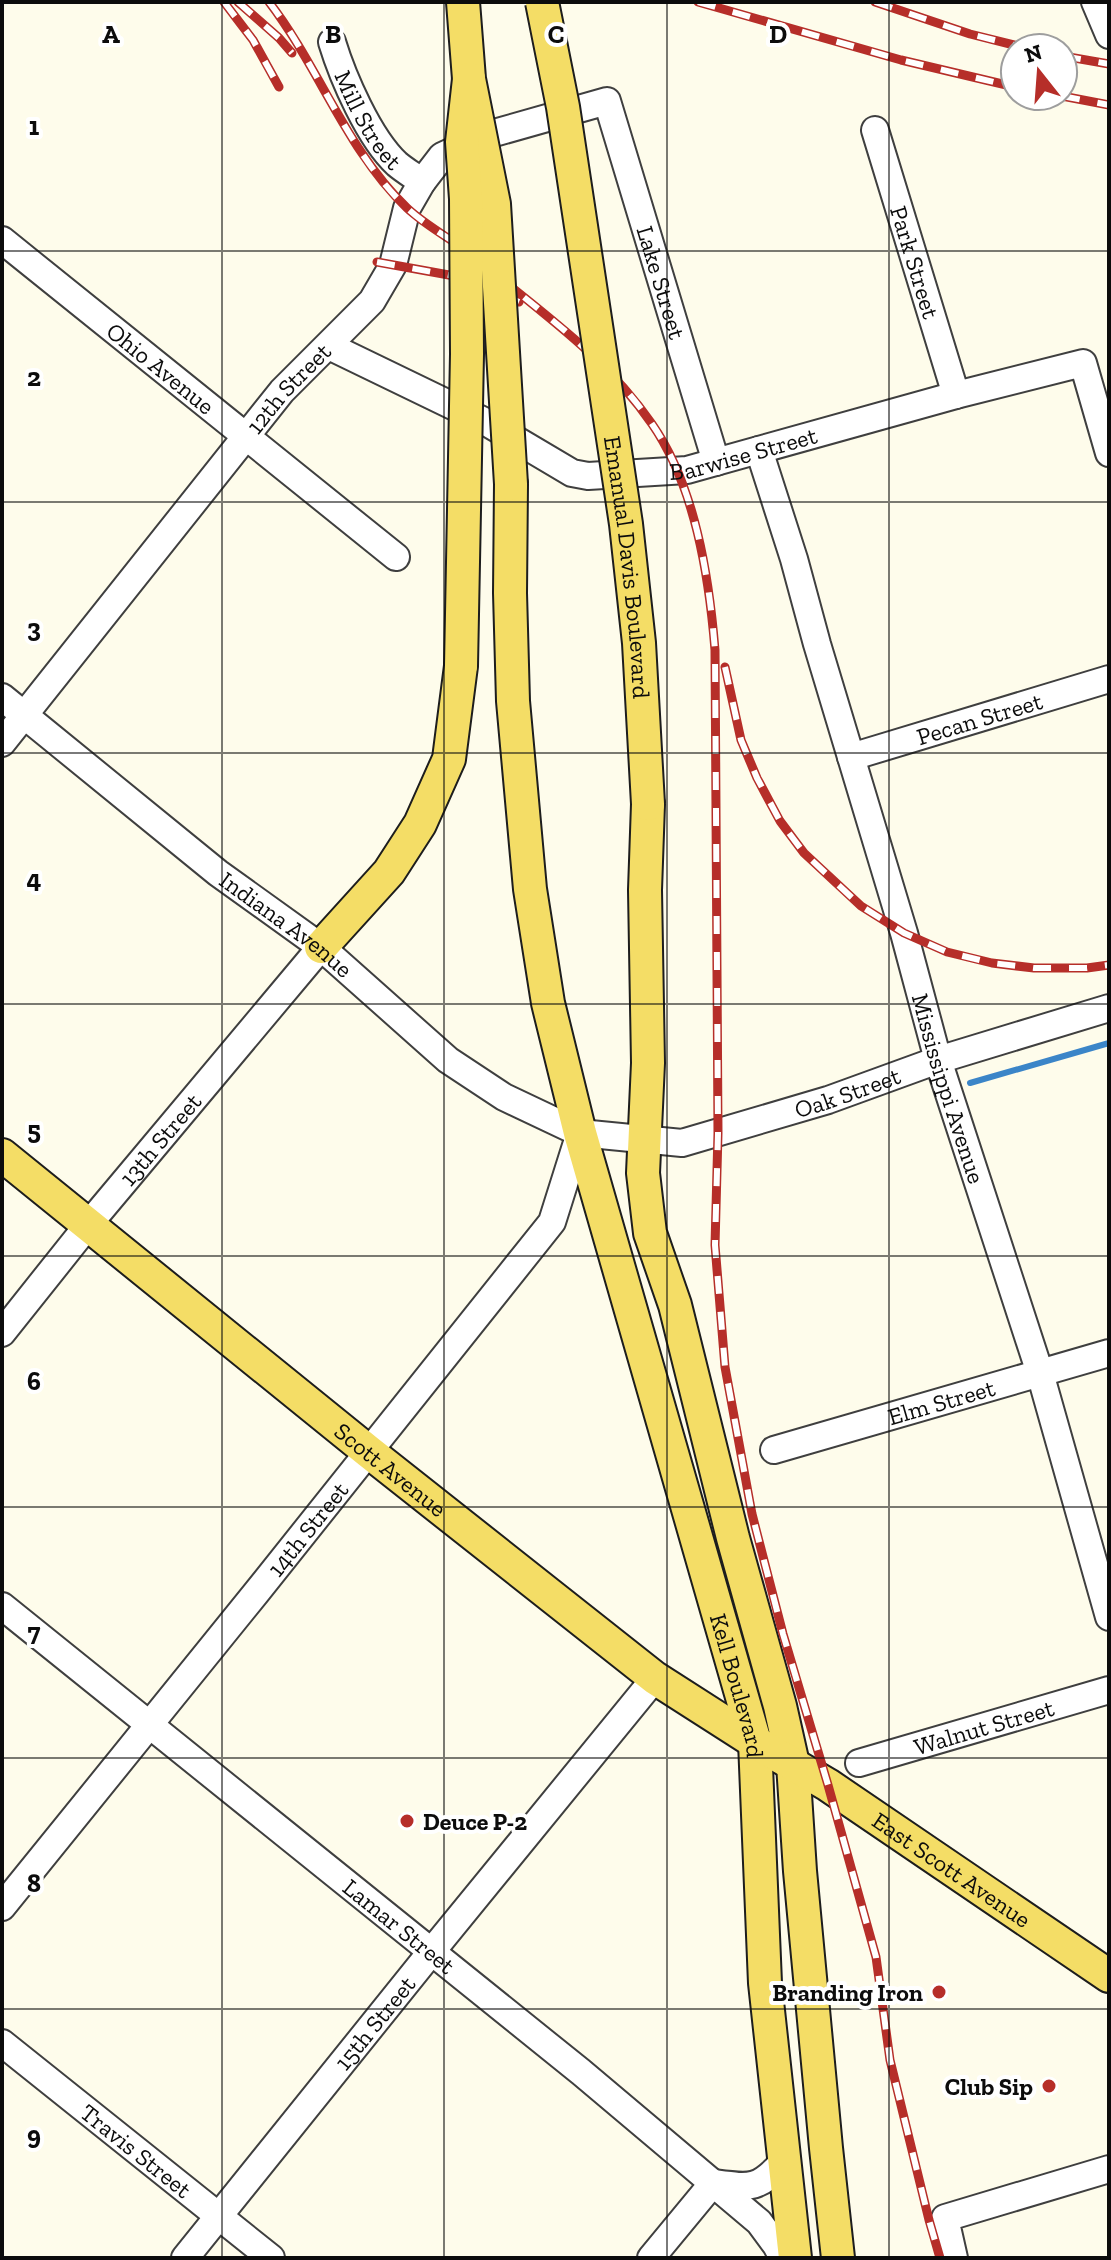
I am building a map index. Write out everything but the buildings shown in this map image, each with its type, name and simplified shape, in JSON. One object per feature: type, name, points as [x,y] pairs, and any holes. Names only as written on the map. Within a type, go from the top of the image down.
[{"type":"main road","points":[[463,2],[469,79],[494,204],[511,484],[513,701],[530,889],[548,1003],[580,1133]]},
{"type":"main road","name":"Emanual Davis Boulevard","points":[[542,2],[563,107],[626,524],[639,643],[648,804],[645,1139]]},
{"type":"main road","points":[[321,947],[389,872],[420,824],[449,759],[461,666],[467,354],[466,199],[462,142],[469,79]]},
{"type":"main road","name":"Kell Boulevard","points":[[580,1133],[755,1742],[765,1983],[795,2258]]},
{"type":"main road","name":"Kell Boulevard","points":[[645,1139],[643,1173],[650,1233],[675,1305],[793,1764],[818,2070],[838,2258]]},
{"type":"main road","name":"Scott Avenue","points":[[2,1155],[655,1678],[793,1764]]},
{"type":"main road","name":"East Scott Avenue","points":[[793,1764],[1109,1976]]},
{"type":"street","points":[[1095,2],[1109,34]]},
{"type":"street","name":"Mill Street","points":[[332,42],[342,75],[378,140],[395,162],[422,182]]},
{"type":"street","name":"12th Street","points":[[2,743],[282,391],[372,301],[393,265],[407,208],[442,156],[487,135],[607,101]]},
{"type":"street","name":"Lake Street","points":[[607,101],[716,462]]},
{"type":"street","name":"Park Street","points":[[875,130],[956,395]]},
{"type":"street","name":"Ohio Avenue","points":[[2,240],[396,557]]},
{"type":"street","name":"Barwise Street","points":[[329,346],[486,422],[572,473],[588,476],[687,470],[1083,363],[1109,453]]},
{"type":"street","name":"Mississippi Avenue","points":[[759,450],[904,933],[938,1060],[1040,1373],[1109,1617]]},
{"type":"street","name":"Pecan Street","points":[[851,757],[1109,679]]},
{"type":"street","name":"Indiana Avenue","points":[[2,697],[218,873],[321,947],[448,1060],[504,1097],[580,1133]]},
{"type":"street","name":"13th Street","points":[[2,1333],[88,1225],[321,947]]},
{"type":"street","name":"Oak Street","points":[[580,1133],[682,1143],[828,1100],[938,1060],[1109,1008]]},
{"type":"street","name":"14th Street","points":[[2,1907],[552,1222],[580,1133]]},
{"type":"street","name":"Elm Street","points":[[774,1450],[1109,1353]]},
{"type":"street","name":"Lamar Street","points":[[2,1606],[581,2072],[759,2222],[783,2258]]},
{"type":"street","name":"15th Street","points":[[185,2258],[655,1678]]},
{"type":"street","name":"Walnut Street","points":[[859,1763],[1109,1690]]},
{"type":"street","name":"Travis Street","points":[[2,2043],[271,2258]]},
{"type":"street","points":[[651,2258],[713,2183],[754,2185],[767,2179],[784,2161]]},
{"type":"street","points":[[954,2258],[945,2218],[1109,2169]]},
{"type":"waterway","points":[[970,1083],[1109,1043]]},
{"type":"railway","points":[[224,2],[253,40],[279,87]]},
{"type":"railway","points":[[238,2],[292,53]]},
{"type":"railway","points":[[269,2],[350,135],[386,185],[413,213],[465,250],[555,323],[617,380],[667,448],[689,503],[704,562],[715,650],[718,1133],[715,1245],[725,1367],[752,1514],[783,1634],[876,1957],[890,2060],[940,2258]]},
{"type":"railway","points":[[698,2],[901,60],[999,83]]},
{"type":"railway","points":[[875,2],[999,41]]},
{"type":"railway","points":[[1079,59],[1109,64]]},
{"type":"railway","points":[[1079,99],[1109,105]]},
{"type":"railway","points":[[377,262],[460,277],[519,302]]},
{"type":"railway","points":[[725,667],[741,740],[780,821],[804,853],[861,906],[904,933],[947,952],[992,963],[1034,968],[1109,965]]},
{"type":"place","name":"Deuce P-2","points":[[407,1821]]},
{"type":"place","name":"Branding Iron","points":[[939,1992]]},
{"type":"place","name":"Club Sip","points":[[1049,2086]]}]
